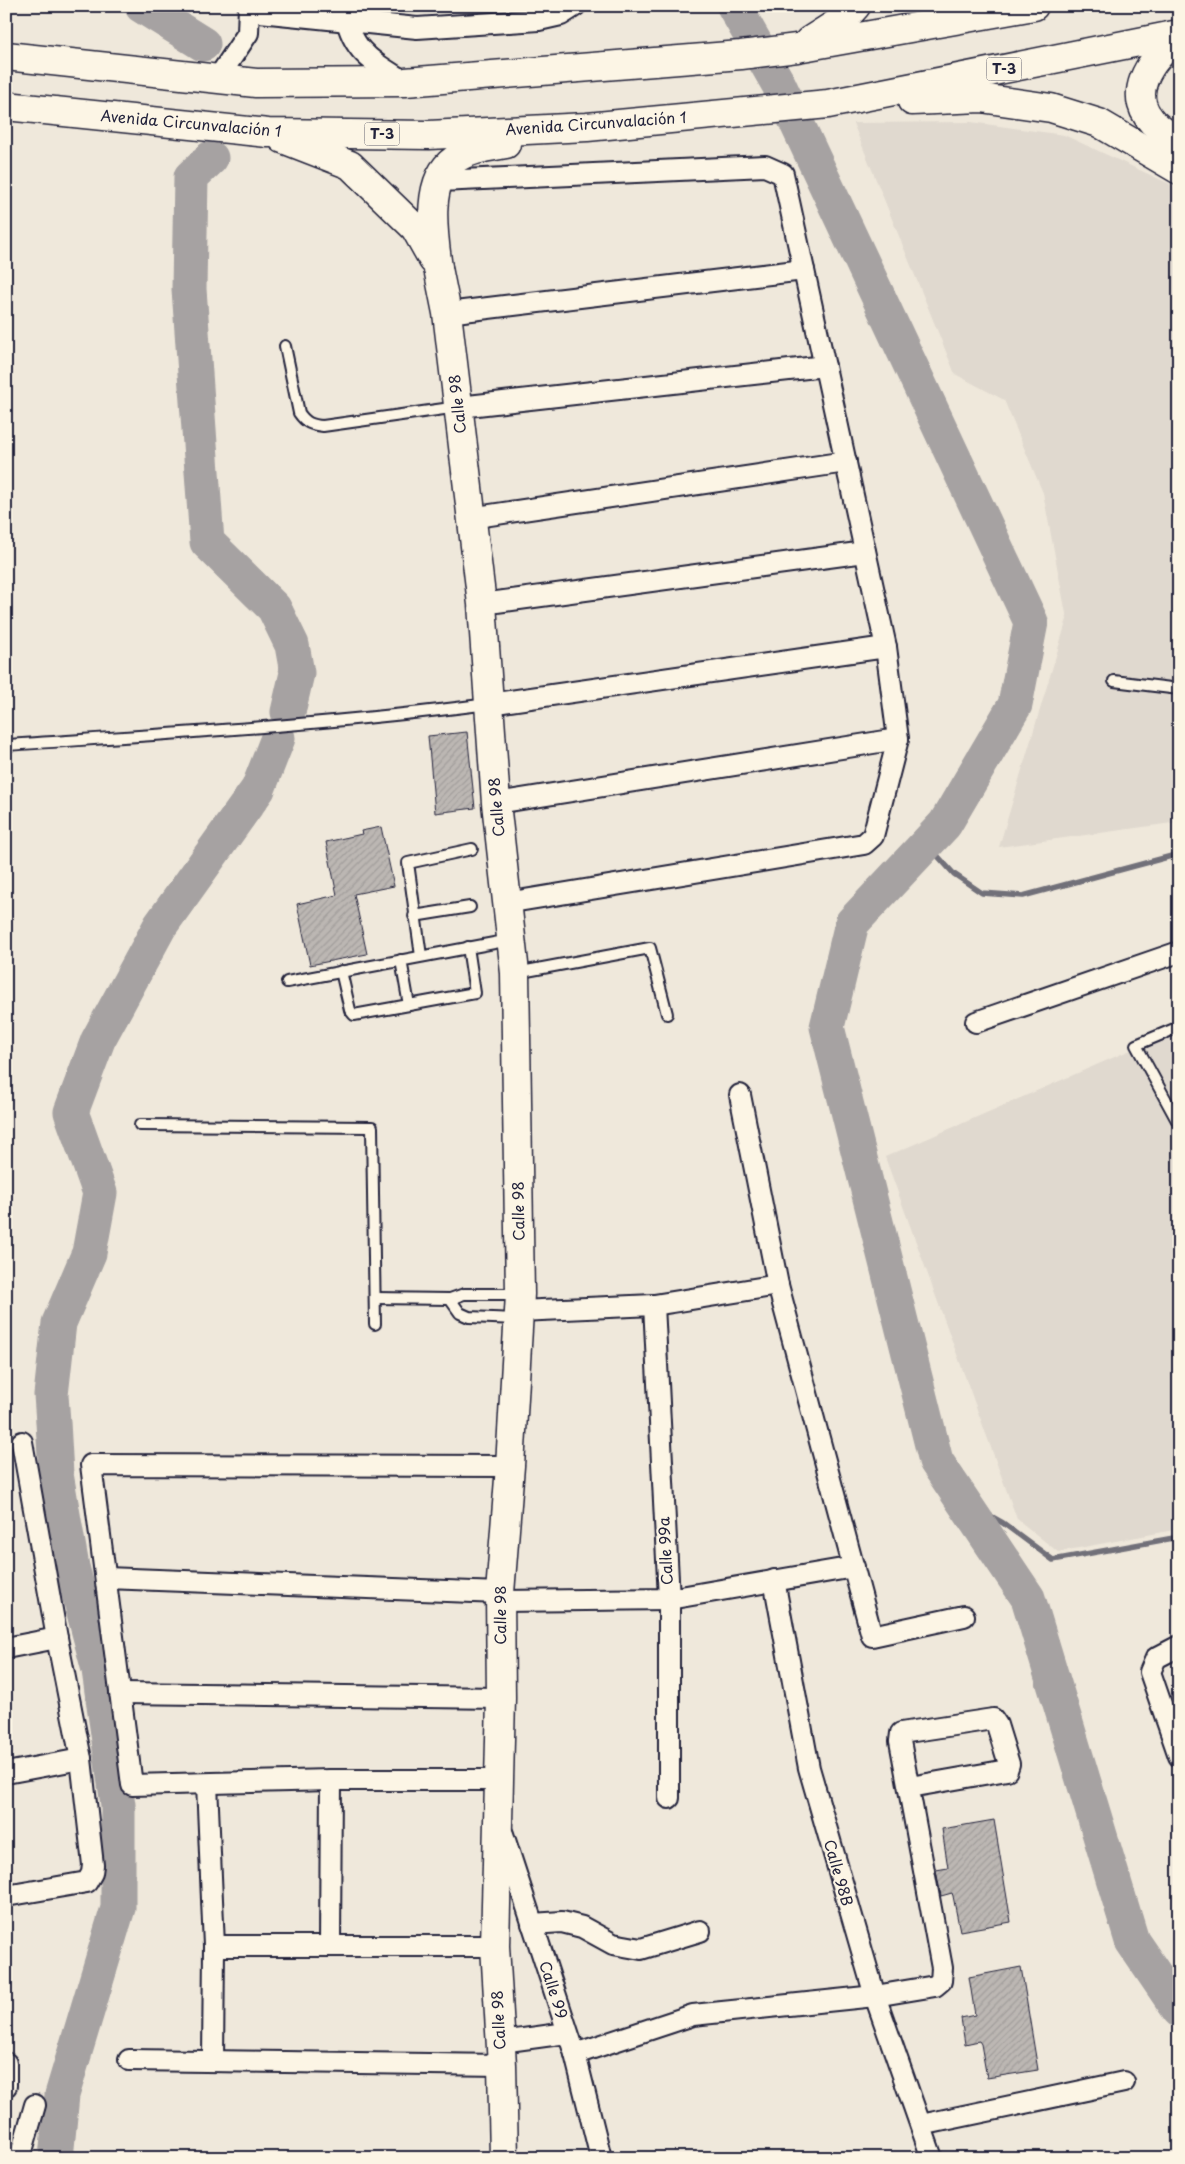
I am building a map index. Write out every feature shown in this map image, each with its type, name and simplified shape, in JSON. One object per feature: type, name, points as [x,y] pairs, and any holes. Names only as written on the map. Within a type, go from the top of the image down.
[{"type":"main road","points":[[797,48],[845,18],[856,6]]},
{"type":"main road","points":[[6,56],[256,83],[405,82],[741,55],[797,48],[1028,7]]},
{"type":"main road","points":[[1179,36],[1157,57],[1146,72],[1140,89],[1143,109],[1157,128],[1179,141]]},
{"type":"main road","name":"Avenida Circunvalación 1","points":[[6,106],[268,133],[429,135],[587,127],[828,104],[1179,36]]},
{"type":"main road","points":[[828,104],[981,98],[1051,108],[1099,123],[1179,170]]},
{"type":"main road","points":[[438,268],[433,213],[434,197],[440,181],[453,160],[475,150],[587,127]]},
{"type":"main road","points":[[268,133],[350,165],[416,228],[438,268]]},
{"type":"main road","name":"Calle 98","points":[[438,268],[447,313],[470,518],[482,604],[496,803],[514,973],[519,1308],[500,1597],[501,1698],[495,1946],[504,2158]]},
{"type":"street","points":[[218,78],[248,34],[249,9],[345,14],[426,28],[538,20],[561,15],[575,6]]},
{"type":"street","points":[[345,14],[354,40],[368,58],[405,82]]},
{"type":"street","points":[[440,181],[766,166],[784,174],[886,647],[898,739],[873,836],[864,844],[506,904]]},
{"type":"street","points":[[447,313],[804,270]]},
{"type":"street","points":[[459,407],[825,366]]},
{"type":"street","points":[[470,518],[846,462]]},
{"type":"street","points":[[482,604],[865,552]]},
{"type":"street","points":[[488,704],[886,647]]},
{"type":"street","points":[[496,803],[898,739]]},
{"type":"street","points":[[976,1022],[1179,952]]},
{"type":"street","points":[[740,1095],[778,1285],[872,1636],[964,1616]]},
{"type":"street","points":[[519,1308],[654,1305],[778,1285]]},
{"type":"street","name":"Calle 99a","points":[[654,1305],[669,1599],[669,1798]]},
{"type":"street","points":[[6,1896],[87,1882],[90,1880],[93,1865],[81,1759],[22,1442]]},
{"type":"street","points":[[499,1780],[331,1780],[132,1785],[92,1465],[510,1466]]},
{"type":"street","points":[[106,1578],[500,1597],[669,1599],[854,1567]]},
{"type":"street","name":"Calle 98B","points":[[774,1580],[809,1768],[875,1996],[932,2158]]},
{"type":"street","points":[[6,1648],[57,1638]]},
{"type":"street","points":[[1179,1646],[1156,1658],[1150,1672],[1179,1756]]},
{"type":"street","points":[[120,1693],[501,1698]]},
{"type":"street","points":[[575,2054],[693,2015],[875,1996],[935,1986],[941,1981],[942,1968],[900,1741],[901,1733],[993,1719],[997,1725],[1009,1764],[1007,1770],[910,1787]]},
{"type":"street","points":[[6,1773],[81,1759]]},
{"type":"street","points":[[330,1946],[331,1780]]},
{"type":"street","points":[[207,1784],[214,1946],[213,2061]]},
{"type":"street","name":"Calle 99","points":[[499,1823],[575,2054],[601,2158]]},
{"type":"street","points":[[532,1924],[562,1922],[582,1927],[613,1944],[641,1949],[700,1931]]},
{"type":"street","points":[[214,1946],[495,1946]]},
{"type":"street","points":[[129,2060],[213,2061],[501,2054],[567,2033]]},
{"type":"street","points":[[6,2063],[6,2086]]},
{"type":"street","points":[[921,2125],[1124,2082]]},
{"type":"street","points":[[20,2158],[35,2105]]},
{"type":"lane","points":[[286,346],[299,413],[312,426],[459,407]]},
{"type":"lane","points":[[1114,681],[1179,689]]},
{"type":"lane","points":[[6,745],[246,729],[400,716],[488,704]]},
{"type":"lane","points":[[421,956],[408,863],[472,849]]},
{"type":"lane","points":[[414,916],[470,907]]},
{"type":"lane","points":[[287,982],[510,940]]},
{"type":"lane","points":[[342,972],[352,1015],[475,993],[468,947]]},
{"type":"lane","points":[[514,973],[650,948],[667,1014]]},
{"type":"lane","points":[[401,960],[409,1005]]},
{"type":"lane","points":[[1179,1027],[1136,1045],[1179,1124]]},
{"type":"lane","points":[[140,1125],[372,1127],[375,1324]]},
{"type":"lane","points":[[375,1298],[450,1299],[464,1294],[519,1308]]},
{"type":"lane","points":[[450,1299],[460,1313],[470,1317],[519,1308]]},
{"type":"shaded area","points":[[971,122],[1064,135],[1179,190],[1179,822],[999,847],[1067,619],[1043,493],[1004,400],[955,374],[853,123]]},
{"type":"shaded area","points":[[1179,1029],[1179,1529],[1058,1552],[1017,1519],[885,1157]]},
{"type":"building","points":[[467,732],[475,808],[435,813],[428,736]]},
{"type":"building","points":[[381,827],[394,886],[354,894],[367,954],[310,965],[297,904],[337,895],[326,842],[362,834],[361,831]]},
{"type":"building","points":[[994,1820],[1011,1922],[960,1931],[952,1893],[941,1896],[936,1870],[948,1868],[942,1829]]},
{"type":"building","points":[[1021,1967],[1038,2070],[987,2078],[981,2044],[979,2041],[965,2044],[961,2018],[975,2015],[969,1977]]},
{"type":"waterway","points":[[142,6],[203,44]]},
{"type":"waterway","points":[[734,6],[779,85],[1031,622],[1015,705],[945,824],[852,923],[827,1027],[936,1461],[1028,1598],[1132,1941],[1179,2010]]},
{"type":"waterway","points":[[211,158],[191,177],[189,289],[207,542],[274,608],[292,645],[297,673],[288,712]]},
{"type":"waterway","points":[[56,2158],[62,2095],[118,1908],[118,1805],[99,1670],[72,1567],[56,1474],[51,1395],[59,1323],[89,1253],[100,1193],[71,1112],[98,1040],[160,926],[258,789],[278,738]]},
{"type":"waterway","points":[[926,843],[954,874],[982,893],[1023,896],[1179,854]]},
{"type":"waterway","points":[[962,1500],[1003,1523],[1053,1560],[1179,1537]]}]
